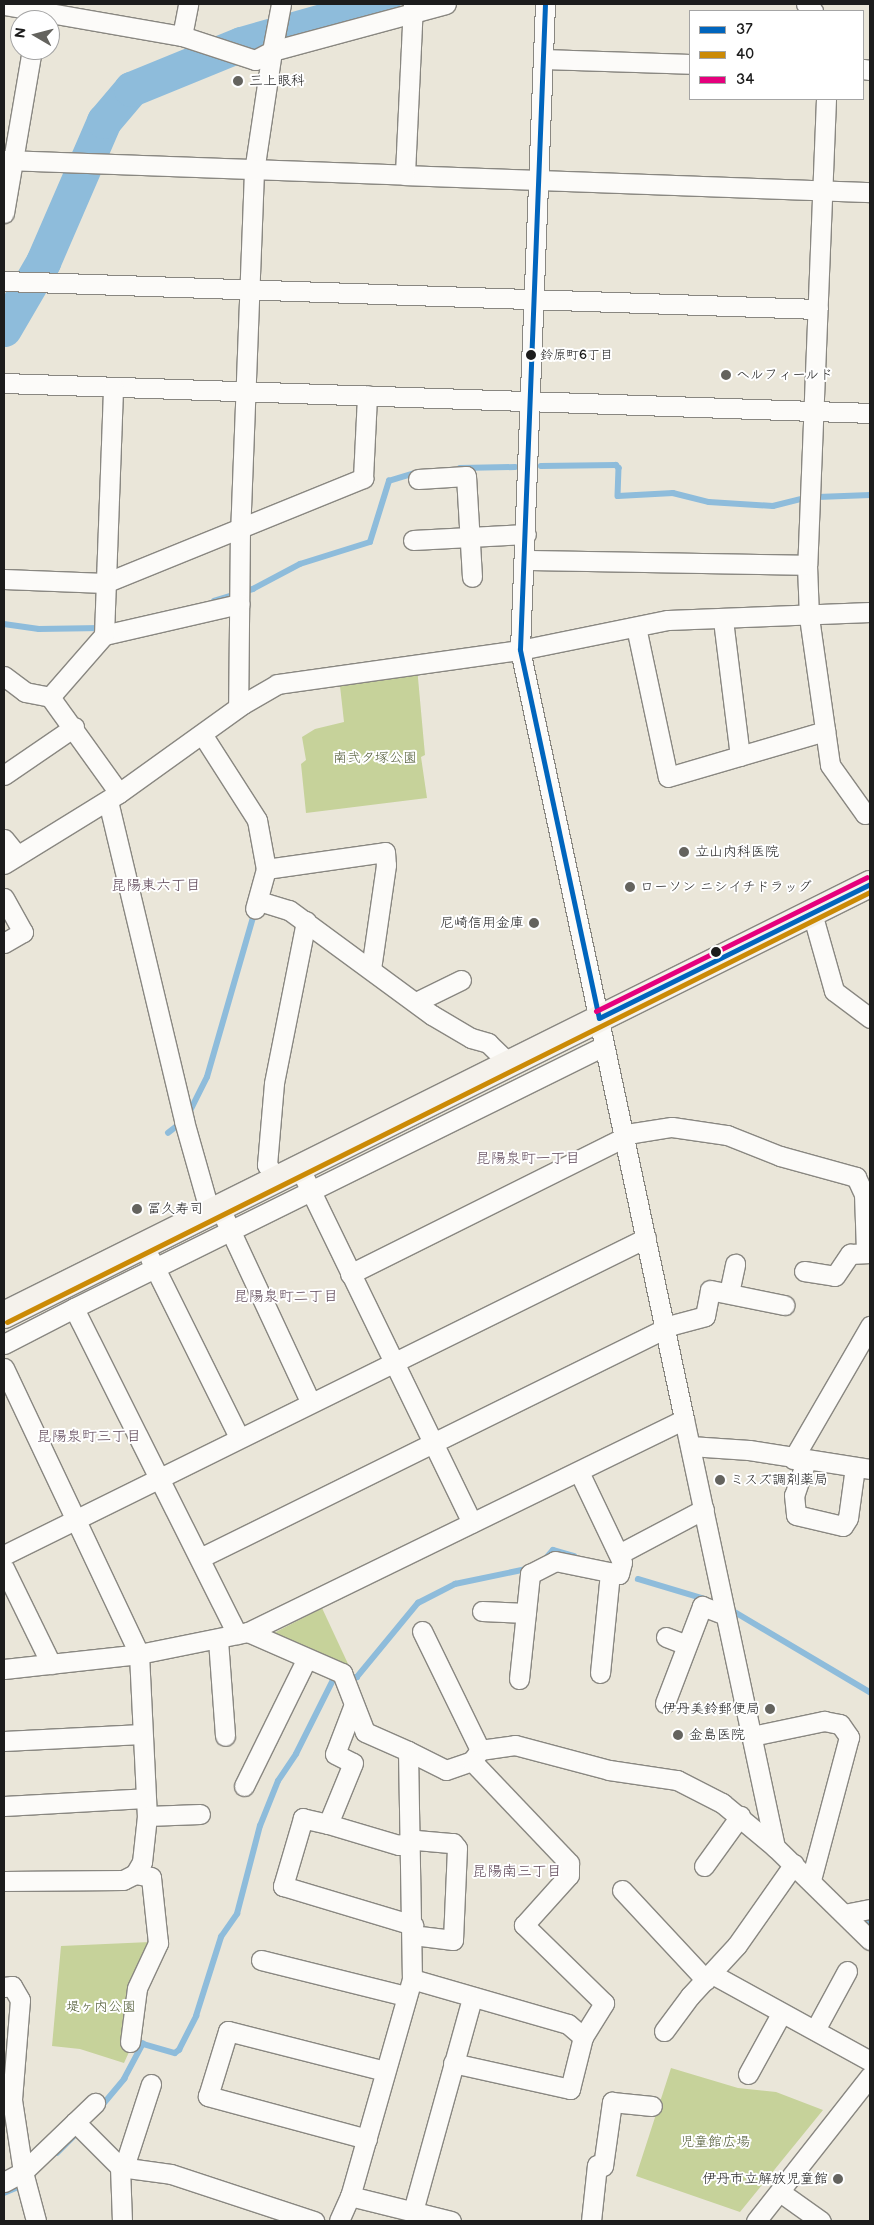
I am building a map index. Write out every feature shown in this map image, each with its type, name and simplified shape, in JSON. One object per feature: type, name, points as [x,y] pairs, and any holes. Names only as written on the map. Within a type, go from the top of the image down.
[{"type":"main road","points":[[4,1314],[150,1256],[220,1217],[278,1180],[305,1180],[510,1064],[870,884]]},
{"type":"street","points":[[182,36],[188,4]]},
{"type":"street","points":[[238,707],[240,529],[254,171],[281,4]]},
{"type":"street","points":[[60,14],[182,36],[255,60],[274,43],[413,6],[446,4]]},
{"type":"street","points":[[545,4],[525,560],[520,650],[775,1847]]},
{"type":"street","points":[[4,6],[32,10]]},
{"type":"street","points":[[405,175],[413,6]]},
{"type":"street","points":[[543,59],[689,64]]},
{"type":"street","points":[[4,213],[8,161],[30,60]]},
{"type":"street","points":[[826,100],[815,412],[807,565],[809,617],[830,765],[865,814],[870,812]]},
{"type":"street","points":[[8,161],[254,171],[539,178],[870,192]]},
{"type":"street","points":[[4,281],[534,301],[818,309]]},
{"type":"street","points":[[4,383],[870,413]]},
{"type":"street","points":[[104,635],[114,386]]},
{"type":"street","points":[[4,579],[106,583],[363,478],[367,395]]},
{"type":"street","points":[[418,479],[466,476],[472,577]]},
{"type":"street","points":[[413,540],[526,534]]},
{"type":"street","points":[[525,560],[807,565]]},
{"type":"street","points":[[50,697],[104,635],[240,604]]},
{"type":"street","points":[[4,839],[10,859],[114,797],[238,707],[267,689],[291,681],[520,650],[668,620],[809,617],[870,612]]},
{"type":"street","points":[[723,620],[740,756]]},
{"type":"street","points":[[636,627],[668,777],[825,731]]},
{"type":"street","points":[[4,676],[25,692],[50,697],[74,727],[114,797],[184,1120],[220,1217],[310,1401]]},
{"type":"street","points":[[4,775],[74,727]]},
{"type":"street","points":[[202,734],[257,820],[266,868],[257,905],[289,910],[432,1015],[470,1038],[488,1043],[510,1064]]},
{"type":"street","points":[[266,868],[385,852],[386,865],[371,969]]},
{"type":"street","points":[[4,898],[23,932],[4,943]]},
{"type":"street","points":[[812,913],[834,991],[870,1018]]},
{"type":"street","points":[[278,1180],[267,1165],[274,1083],[306,921]]},
{"type":"street","points":[[416,1002],[461,980]]},
{"type":"street","points":[[220,1217],[604,1046]]},
{"type":"street","points":[[350,1274],[633,1133],[672,1127],[700,1130],[727,1136],[780,1156],[847,1172],[856,1177],[864,1194],[869,1251],[850,1254],[835,1276],[804,1271]]},
{"type":"street","points":[[305,1180],[472,1523]]},
{"type":"street","points":[[4,1555],[159,1479],[310,1401],[646,1238]]},
{"type":"street","points":[[4,1344],[74,1308],[150,1256],[240,1437]]},
{"type":"street","points":[[728,1294],[735,1264]]},
{"type":"street","points":[[200,1558],[432,1442],[664,1331],[672,1325],[705,1316],[710,1290],[784,1305]]},
{"type":"street","points":[[74,1308],[200,1558],[243,1633],[342,1673],[353,1707],[365,1732],[446,1770],[476,1755],[515,1745],[609,1770],[677,1780],[695,1786],[740,1816],[811,1880],[870,1940]]},
{"type":"street","points":[[690,1446],[749,1450],[800,1460],[863,1468],[848,1518],[843,1526],[796,1515],[794,1495],[800,1460],[870,1326]]},
{"type":"street","points":[[4,1368],[139,1654],[146,1807],[142,1862],[135,1874],[123,1880],[4,1881]]},
{"type":"street","points":[[4,1670],[139,1654],[218,1640],[243,1633],[684,1420]]},
{"type":"street","points":[[519,1679],[530,1574],[555,1561],[619,1574],[622,1562],[619,1554],[579,1472]]},
{"type":"street","points":[[619,1554],[704,1509]]},
{"type":"street","points":[[4,1568],[51,1664]]},
{"type":"street","points":[[600,1673],[610,1572]]},
{"type":"street","points":[[665,1704],[702,1606],[725,1615]]},
{"type":"street","points":[[482,1611],[526,1613]]},
{"type":"street","points":[[422,1631],[476,1755],[570,1863],[568,1875],[524,1924],[604,2003],[583,2036],[570,2089],[453,2064]]},
{"type":"street","points":[[666,1636],[687,1645]]},
{"type":"street","points":[[218,1640],[225,1736]]},
{"type":"street","points":[[244,1786],[306,1660]]},
{"type":"street","points":[[328,1824],[353,1763],[335,1754],[353,1707]]},
{"type":"street","points":[[752,1736],[824,1721],[840,1724],[849,1737],[811,1880]]},
{"type":"street","points":[[4,1741],[142,1734]]},
{"type":"street","points":[[339,2221],[350,2196],[367,2139],[408,1987],[413,1930],[408,1842],[408,1751]]},
{"type":"street","points":[[4,1806],[146,1807],[200,1814]]},
{"type":"street","points":[[704,1866],[740,1816]]},
{"type":"street","points":[[303,1818],[328,1824],[399,1845],[408,1842],[453,1843],[458,1848],[453,1940],[413,1930],[284,1886],[303,1818]]},
{"type":"street","points":[[664,2031],[737,1945],[794,1864]]},
{"type":"street","points":[[130,2042],[137,1988],[158,1943],[151,1877],[135,1874]]},
{"type":"street","points":[[622,1890],[709,1977],[815,2030],[870,2061]]},
{"type":"street","points":[[844,1914],[870,1909]]},
{"type":"street","points":[[261,1960],[472,1998],[568,2024],[583,2036]]},
{"type":"street","points":[[815,2030],[847,1970]]},
{"type":"street","points":[[4,1987],[12,1986],[20,2000],[12,2100],[23,2172],[36,2221]]},
{"type":"street","points":[[413,2211],[472,1998]]},
{"type":"street","points":[[748,2074],[781,2014]]},
{"type":"street","points":[[367,2139],[208,2096],[228,2031],[385,2071]]},
{"type":"street","points":[[756,2221],[870,2076]]},
{"type":"street","points":[[122,2221],[120,2167],[127,2158],[151,2084]]},
{"type":"street","points":[[591,2221],[604,2180],[597,2165],[603,2166],[612,2102],[652,2106]]},
{"type":"street","points":[[4,2182],[23,2172],[95,2103]]},
{"type":"street","points":[[75,2122],[120,2167],[171,2174],[314,2221]]},
{"type":"street","points":[[780,2192],[821,2221]]},
{"type":"street","points":[[350,2196],[451,2221]]},
{"type":"green space","name":"南弐タ塚公園","points":[[417,667],[425,755],[421,757],[427,798],[306,813],[301,764],[306,760],[302,737],[315,729],[344,722],[339,677]]},
{"type":"green space","points":[[322,1608],[349,1666],[272,1634]]},
{"type":"green space","name":"堤ヶ内公園","points":[[150,1942],[144,2019],[124,2063],[80,2049],[52,2046],[61,1946]]},
{"type":"green space","name":"児童館広場","points":[[671,2068],[738,2088],[776,2092],[823,2110],[740,2212],[636,2176]]},
{"type":"waterway","points":[[4,329],[43,262],[104,121],[131,89],[241,44],[382,4]]},
{"type":"waterway","points":[[541,466],[616,465],[619,468],[618,496],[673,493],[709,502],[773,506],[805,498]]},
{"type":"waterway","points":[[460,468],[515,467]]},
{"type":"waterway","points":[[214,601],[253,589],[300,564],[370,542],[389,481],[416,473]]},
{"type":"waterway","points":[[818,497],[870,495]]},
{"type":"waterway","points":[[4,624],[39,629],[101,628]]},
{"type":"waterway","points":[[188,1115],[207,1077],[255,911]]},
{"type":"waterway","points":[[168,1133],[182,1122]]},
{"type":"waterway","points":[[547,1557],[553,1550],[574,1556]]},
{"type":"waterway","points":[[100,2108],[124,2079],[143,2044],[175,2053],[179,2050],[196,2016],[221,1937],[237,1914],[260,1826],[278,1781],[296,1754],[334,1678],[357,1677],[418,1603],[455,1584],[527,1569]]},
{"type":"waterway","points":[[638,1579],[705,1599]]},
{"type":"waterway","points":[[735,1612],[870,1692]]},
{"type":"waterway","points":[[57,2153],[79,2131]]},
{"type":"waterway","points":[[4,2193],[18,2187]]},
{"type":"transit line","name":"37","points":[[545,4],[520,650],[599,1018],[870,884]]},
{"type":"transit line","name":"34","points":[[596,1011],[867,877]]},
{"type":"transit line","name":"40","points":[[7,1322],[870,892]]},
{"type":"place","name":"三上眼科","points":[[238,81]]},
{"type":"place","name":"鈴原町6丁目","points":[[531,355]]},
{"type":"place","name":"ヘルフィールド","points":[[726,375]]},
{"type":"place","name":"立山内科医院","points":[[684,852]]},
{"type":"place","name":"ローソン ニシイチドラッグ","points":[[630,887]]},
{"type":"place","name":"尼崎信用金庫","points":[[534,923]]},
{"type":"place","name":"冨久寿司","points":[[137,1209]]},
{"type":"place","name":"ミスズ調剤薬局","points":[[720,1480]]},
{"type":"place","name":"伊丹美鈴郵便局","points":[[770,1709]]},
{"type":"place","name":"金島医院","points":[[678,1735]]},
{"type":"place","name":"伊丹市立解放児童館","points":[[838,2179]]},
{"type":"district","name":"昆陽東六丁目","points":[[156,886]]},
{"type":"district","name":"昆陽泉町一丁目","points":[[528,1159]]},
{"type":"district","name":"昆陽泉町二丁目","points":[[286,1297]]},
{"type":"district","name":"昆陽泉町三丁目","points":[[89,1437]]},
{"type":"district","name":"昆陽南三丁目","points":[[517,1872]]}]
